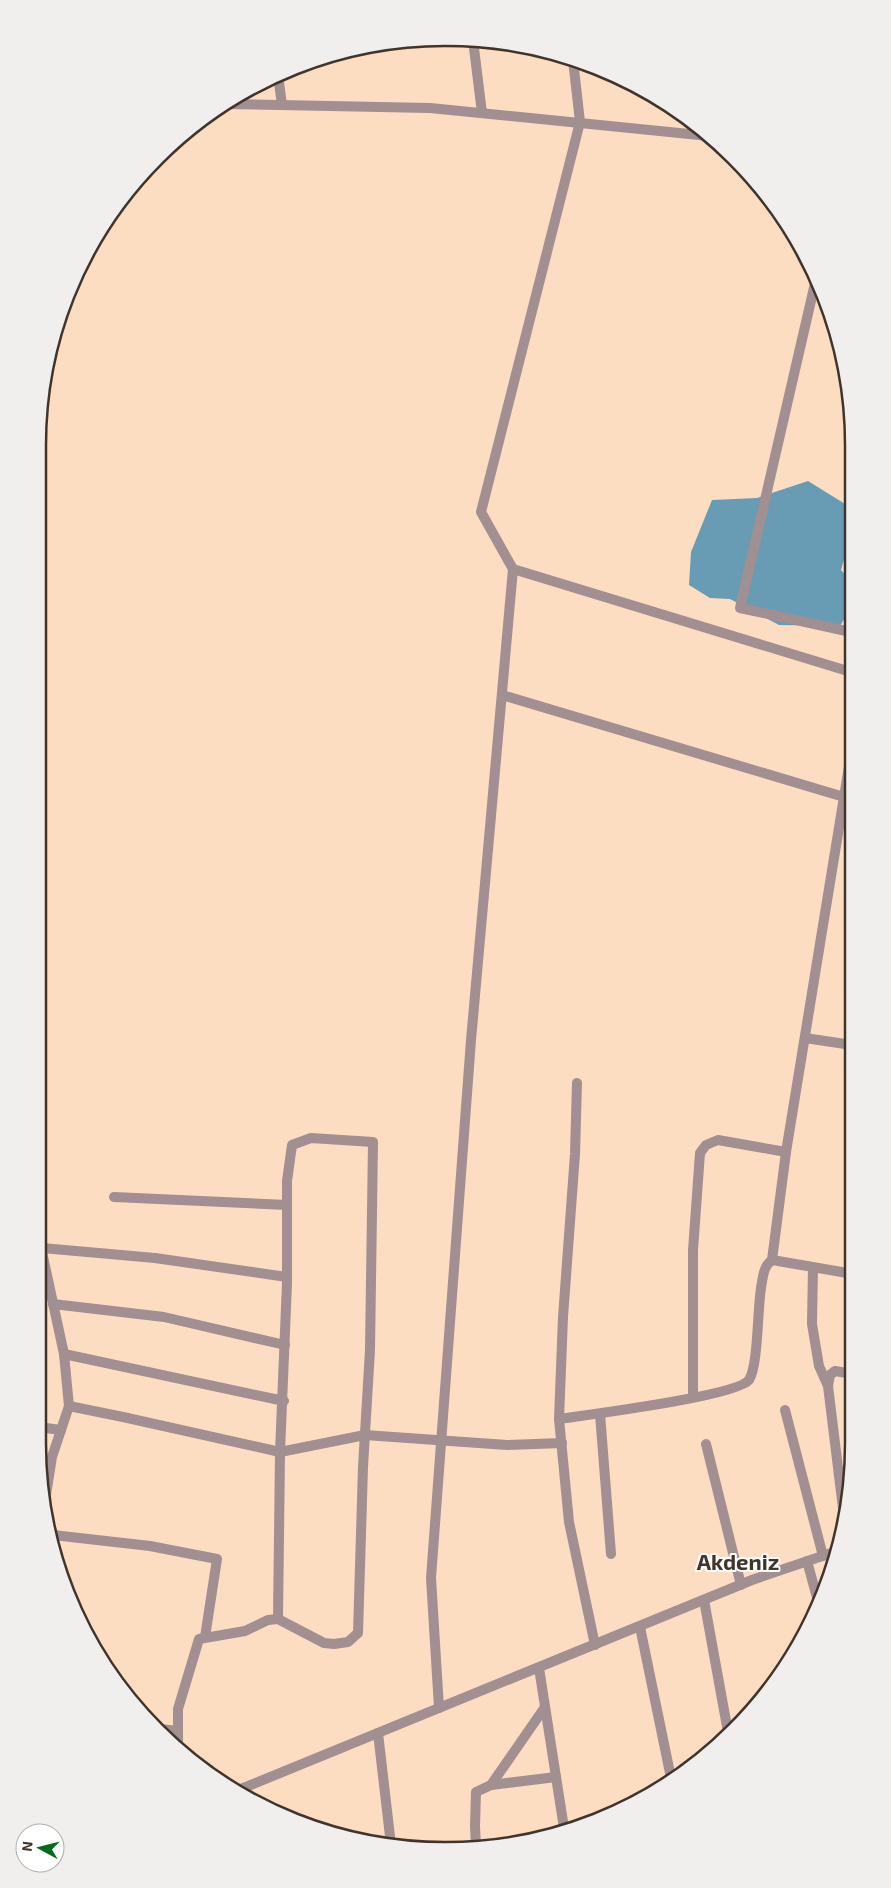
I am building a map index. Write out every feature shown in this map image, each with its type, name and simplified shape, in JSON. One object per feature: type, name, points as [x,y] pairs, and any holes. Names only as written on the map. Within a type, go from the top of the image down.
[{"type":"street","points":[[474,47],[482,113]]},
{"type":"street","points":[[439,1708],[431,1578],[471,1040],[513,569],[480,512],[580,122],[574,67]]},
{"type":"street","points":[[279,83],[282,105]]},
{"type":"street","points":[[239,104],[430,108],[696,135]]},
{"type":"street","points":[[813,291],[740,608],[845,631]]},
{"type":"street","points":[[513,569],[845,670]]},
{"type":"street","points":[[502,695],[844,797]]},
{"type":"street","points":[[559,1419],[646,1407],[693,1398],[742,1385],[749,1380],[754,1368],[760,1288],[765,1268],[772,1260],[786,1152],[845,791]]},
{"type":"street","points":[[806,1038],[845,1044]]},
{"type":"street","points":[[577,1083],[575,1154],[563,1317],[559,1419],[569,1522],[595,1645]]},
{"type":"street","points":[[178,1739],[178,1709],[199,1639],[245,1631],[268,1620],[278,1619],[324,1643],[348,1642],[358,1632],[370,1350],[373,1142],[311,1138],[292,1145],[287,1181],[287,1277],[284,1401],[280,1452],[278,1619]]},
{"type":"street","points":[[693,1398],[693,1250],[700,1153],[706,1144],[718,1140],[786,1152]]},
{"type":"street","points":[[114,1197],[287,1205]]},
{"type":"street","points":[[46,1248],[155,1258],[287,1277]]},
{"type":"street","points":[[772,1260],[845,1273]]},
{"type":"street","points":[[813,1267],[812,1324],[818,1366],[828,1386]]},
{"type":"street","points":[[46,1268],[64,1354],[69,1406],[52,1457],[48,1480]]},
{"type":"street","points":[[53,1304],[164,1317],[285,1345]]},
{"type":"street","points":[[64,1354],[284,1401]]},
{"type":"street","points":[[841,1494],[828,1386],[830,1375],[835,1371],[845,1373]]},
{"type":"street","points":[[69,1406],[123,1416],[280,1452],[365,1435],[507,1446],[562,1443]]},
{"type":"street","points":[[785,1410],[823,1556]]},
{"type":"street","points":[[600,1414],[611,1554]]},
{"type":"street","points":[[46,1428],[61,1430]]},
{"type":"street","points":[[706,1444],[741,1585]]},
{"type":"street","points":[[58,1536],[150,1546],[216,1559],[205,1637]]},
{"type":"street","points":[[245,1787],[741,1585],[829,1554]]},
{"type":"street","points":[[807,1561],[815,1592]]},
{"type":"street","points":[[704,1600],[727,1726]]},
{"type":"street","points":[[640,1627],[670,1772]]},
{"type":"street","points":[[539,1668],[563,1824]]},
{"type":"street","points":[[491,1785],[545,1707]]},
{"type":"street","points":[[168,1730],[178,1731]]},
{"type":"street","points":[[378,1733],[390,1838]]},
{"type":"street","points":[[475,1841],[474,1826],[476,1792],[491,1785],[556,1777]]},
{"type":"water","points":[[808,481],[845,504],[845,556],[841,570],[845,574],[845,618],[840,626],[779,625],[730,599],[710,598],[689,585],[691,552],[712,500],[757,498]]},
{"type":"district","name":"Akdeniz","points":[[738,1562]]}]
